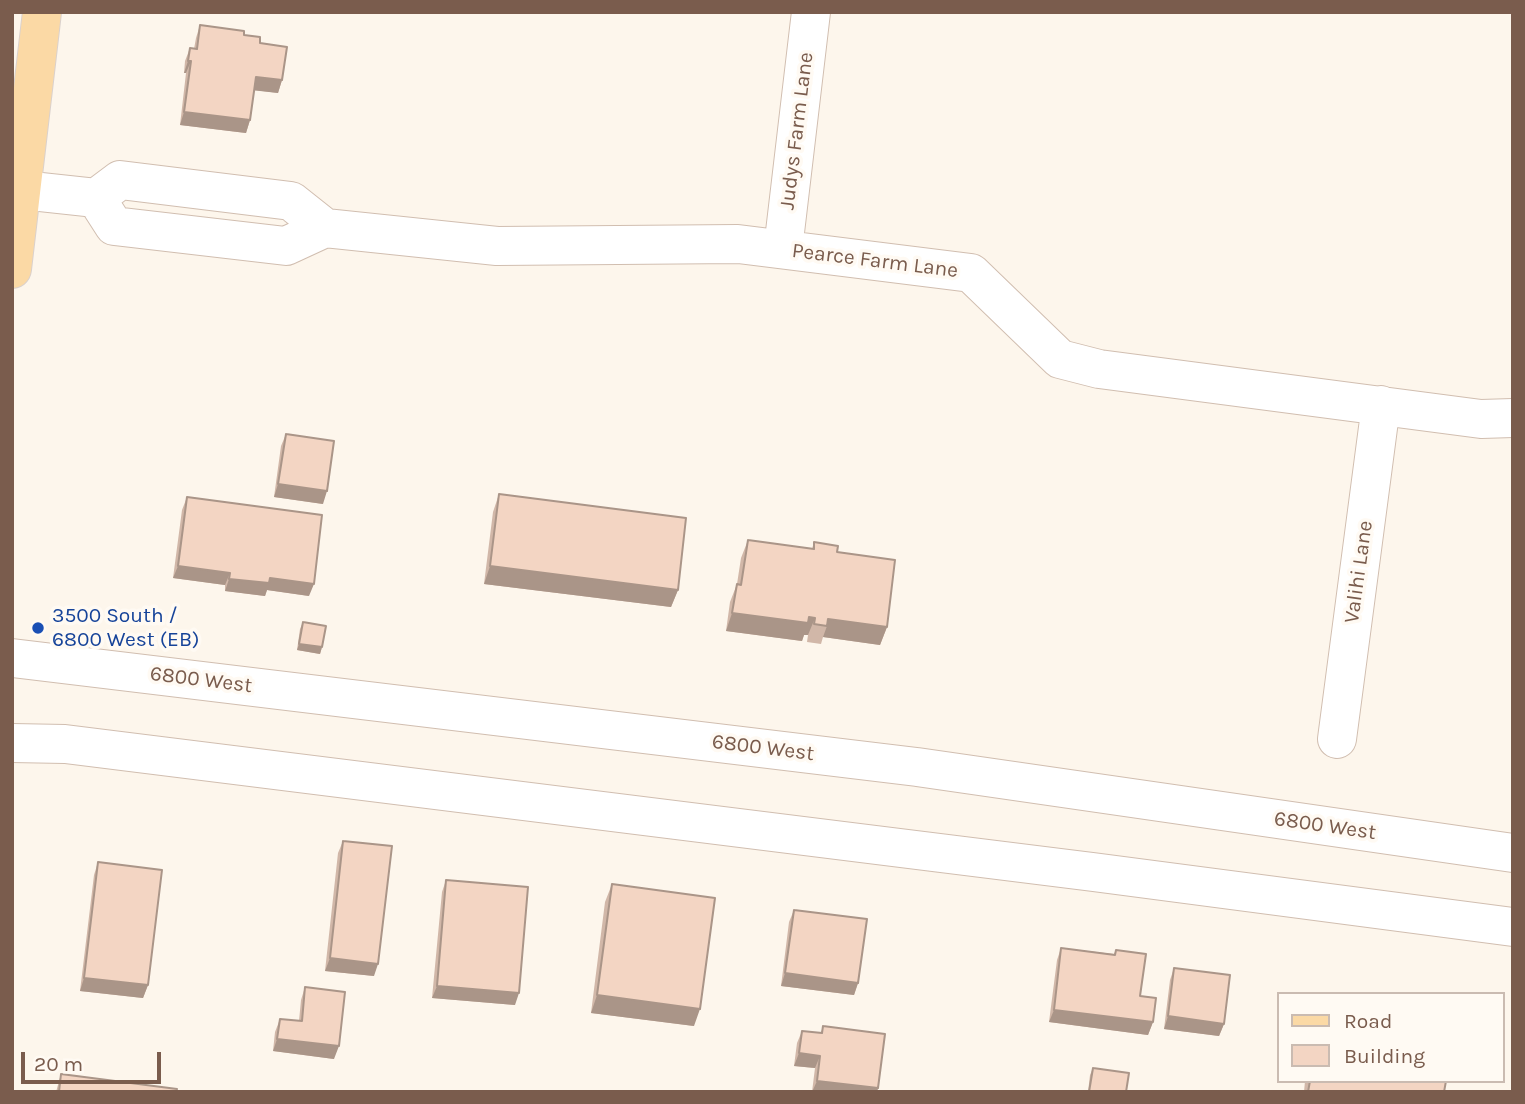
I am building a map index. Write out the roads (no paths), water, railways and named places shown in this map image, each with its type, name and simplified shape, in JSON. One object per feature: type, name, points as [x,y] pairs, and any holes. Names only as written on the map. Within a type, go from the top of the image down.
[{"type":"main road","points":[[12,269],[43,12]]},
{"type":"street","name":"Judys Farm Lane","points":[[783,249],[811,12]]},
{"type":"street","name":"Pearce Farm Lane","points":[[22,190],[96,198],[120,180],[291,201],[325,228],[497,246],[738,244],[971,273],[1060,359],[1099,369],[1480,419],[1513,418]]},
{"type":"street","name":"Valihi Lane","points":[[1337,739],[1381,405]]},
{"type":"street","name":"6800 West","points":[[12,657],[918,767],[1513,853]]},
{"type":"street","points":[[12,743],[78,746],[1513,926]]},
{"type":"place","name":"3500 South / 6800 West (EB)","points":[[38,628]]}]
